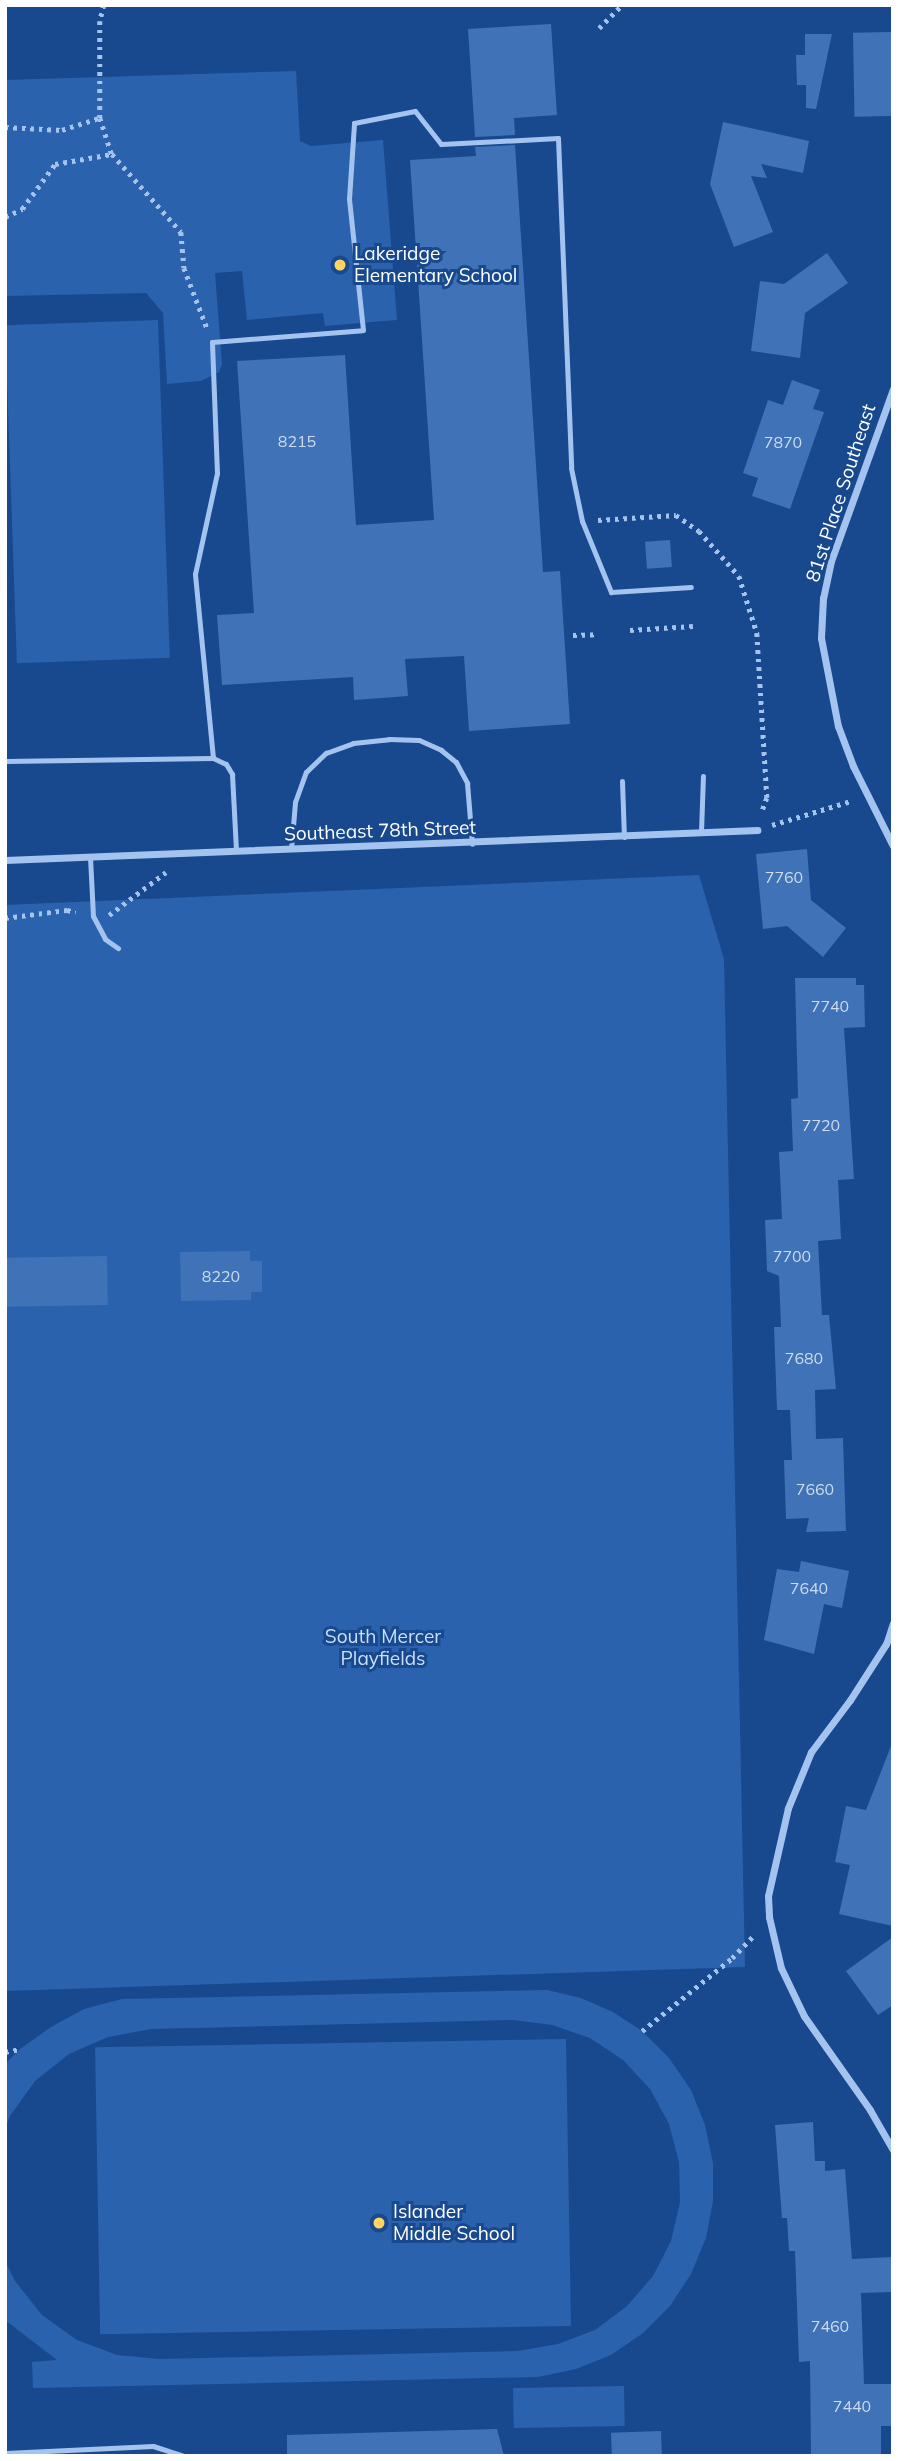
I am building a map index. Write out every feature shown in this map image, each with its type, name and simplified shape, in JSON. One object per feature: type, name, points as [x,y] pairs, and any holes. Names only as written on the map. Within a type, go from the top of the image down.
[{"type":"street","name":"81st Place Southeast","points":[[893,389],[831,561],[823,598],[821,638],[838,726],[893,846]]},
{"type":"street","name":"Southeast 78th Street","points":[[5,860],[472,844],[757,830]]},
{"type":"street","points":[[893,1623],[889,1646],[811,1752],[788,1808],[776,1849],[768,1896],[769,1917],[781,1968],[804,2016],[870,2110],[893,2150]]},
{"type":"lane","points":[[213,758],[195,574],[216,473],[212,342],[363,330],[349,199],[354,123],[415,111],[441,144],[558,138],[571,468],[582,521],[611,592],[691,587]]},
{"type":"lane","points":[[291,849],[295,802],[306,772],[326,753],[353,743],[389,739],[419,740],[441,750],[456,762],[467,783],[472,844]]},
{"type":"lane","points":[[5,761],[213,758],[226,764],[232,774],[236,851]]},
{"type":"lane","points":[[701,832],[703,776]]},
{"type":"lane","points":[[622,781],[624,837]]},
{"type":"lane","points":[[90,857],[93,916],[105,939],[118,948]]},
{"type":"lane","points":[[5,2453],[54,2453],[153,2446],[184,2456]]},
{"type":"path","points":[[104,5],[100,21],[100,118],[112,154],[181,232],[184,268],[212,342]]},
{"type":"path","points":[[599,28],[622,5]]},
{"type":"path","points":[[5,127],[62,130],[100,118]]},
{"type":"path","points":[[5,217],[22,209],[55,164],[112,154]]},
{"type":"path","points":[[582,521],[676,514],[699,531],[739,576],[752,608],[757,633],[767,798],[757,830]]},
{"type":"path","points":[[630,630],[694,626]]},
{"type":"path","points":[[573,635],[598,634]]},
{"type":"path","points":[[757,830],[869,795]]},
{"type":"path","points":[[642,2031],[732,1958],[769,1917]]},
{"type":"path","points":[[5,2052],[20,2049]]},
{"type":"green space","points":[[296,71],[300,141],[311,146],[383,140],[397,320],[325,326],[323,313],[247,320],[242,271],[215,273],[222,364],[219,372],[201,381],[167,384],[163,313],[146,293],[5,296],[5,80]]},
{"type":"green space","points":[[158,320],[170,658],[17,663],[5,325]]},
{"type":"green space","name":"South Mercer Playfields","points":[[699,875],[724,959],[745,1967],[5,1991],[5,905]]},
{"type":"green space","points":[[547,1990],[581,1998],[613,2012],[642,2031],[669,2058],[691,2090],[705,2125],[713,2163],[713,2201],[706,2238],[691,2274],[670,2306],[643,2333],[611,2355],[576,2369],[538,2377],[33,2388],[32,2362],[57,2360],[5,2320],[5,2261],[15,2281],[42,2315],[77,2340],[117,2355],[160,2359],[518,2351],[558,2344],[595,2330],[627,2306],[653,2276],[671,2241],[680,2202],[679,2162],[669,2124],[650,2089],[623,2060],[590,2038],[552,2025],[513,2020],[151,2029],[108,2037],[69,2054],[35,2081],[10,2116],[5,2129],[5,2064],[20,2049],[51,2027],[84,2009],[122,1999]]},
{"type":"green space","points":[[566,2039],[571,2326],[100,2334],[95,2047]]},
{"type":"green space","points":[[624,2386],[625,2426],[514,2428],[513,2388]]},
{"type":"building","points":[[551,24],[557,115],[514,118],[515,135],[475,137],[468,29]]},
{"type":"building","points":[[891,32],[892,116],[854,117],[853,33]]},
{"type":"building","points":[[805,34],[832,34],[816,109],[806,108],[806,85],[797,85],[796,55],[805,55]]},
{"type":"building","points":[[723,122],[809,141],[803,173],[761,164],[767,178],[751,176],[773,232],[734,247],[710,184]]},
{"type":"building","points":[[515,145],[543,572],[560,571],[570,724],[469,731],[464,656],[405,659],[408,696],[354,700],[353,677],[222,685],[217,615],[254,613],[237,361],[345,355],[356,525],[434,520],[410,160],[476,156],[475,147]]},
{"type":"building","points":[[827,253],[848,283],[805,313],[800,358],[751,351],[760,281],[784,284]]},
{"type":"building","points":[[792,380],[820,390],[813,409],[824,412],[790,509],[752,496],[758,478],[743,473],[768,400],[783,405]]},
{"type":"building","points":[[670,540],[672,567],[647,569],[645,542]]},
{"type":"building","points":[[807,849],[811,900],[846,928],[823,957],[787,926],[763,929],[756,854]]},
{"type":"building","points":[[795,978],[856,978],[856,985],[864,985],[865,1027],[844,1028],[854,1179],[838,1180],[841,1239],[818,1241],[822,1315],[829,1315],[836,1389],[815,1390],[816,1439],[843,1438],[846,1531],[806,1532],[809,1518],[786,1519],[784,1460],[792,1460],[790,1410],[777,1410],[774,1327],[781,1327],[779,1276],[767,1271],[765,1220],[782,1219],[779,1152],[793,1151],[791,1099],[798,1098]]},
{"type":"building","points":[[250,1251],[250,1261],[262,1261],[262,1292],[251,1292],[251,1300],[181,1301],[180,1252]]},
{"type":"building","points":[[107,1256],[108,1305],[6,1307],[5,1258]]},
{"type":"building","points":[[801,1561],[849,1571],[842,1608],[824,1604],[814,1654],[764,1640],[777,1569],[799,1572]]},
{"type":"building","points":[[891,1746],[893,1926],[839,1914],[850,1865],[835,1862],[846,1806],[866,1810]]},
{"type":"building","points":[[893,1937],[893,2005],[878,2015],[846,1971]]},
{"type":"building","points":[[813,2122],[815,2161],[825,2161],[825,2171],[845,2169],[852,2259],[893,2257],[893,2292],[861,2293],[864,2384],[893,2384],[893,2426],[881,2426],[881,2456],[811,2456],[810,2361],[799,2362],[795,2251],[789,2251],[787,2218],[782,2218],[775,2125]]},
{"type":"building","points":[[497,2429],[504,2456],[287,2456],[287,2435]]},
{"type":"building","points":[[661,2431],[662,2456],[612,2456],[611,2433]]},
{"type":"place","name":"Lakeridge Elementary School","points":[[340,265]]},
{"type":"place","name":"Islander Middle School","points":[[379,2223]]}]
